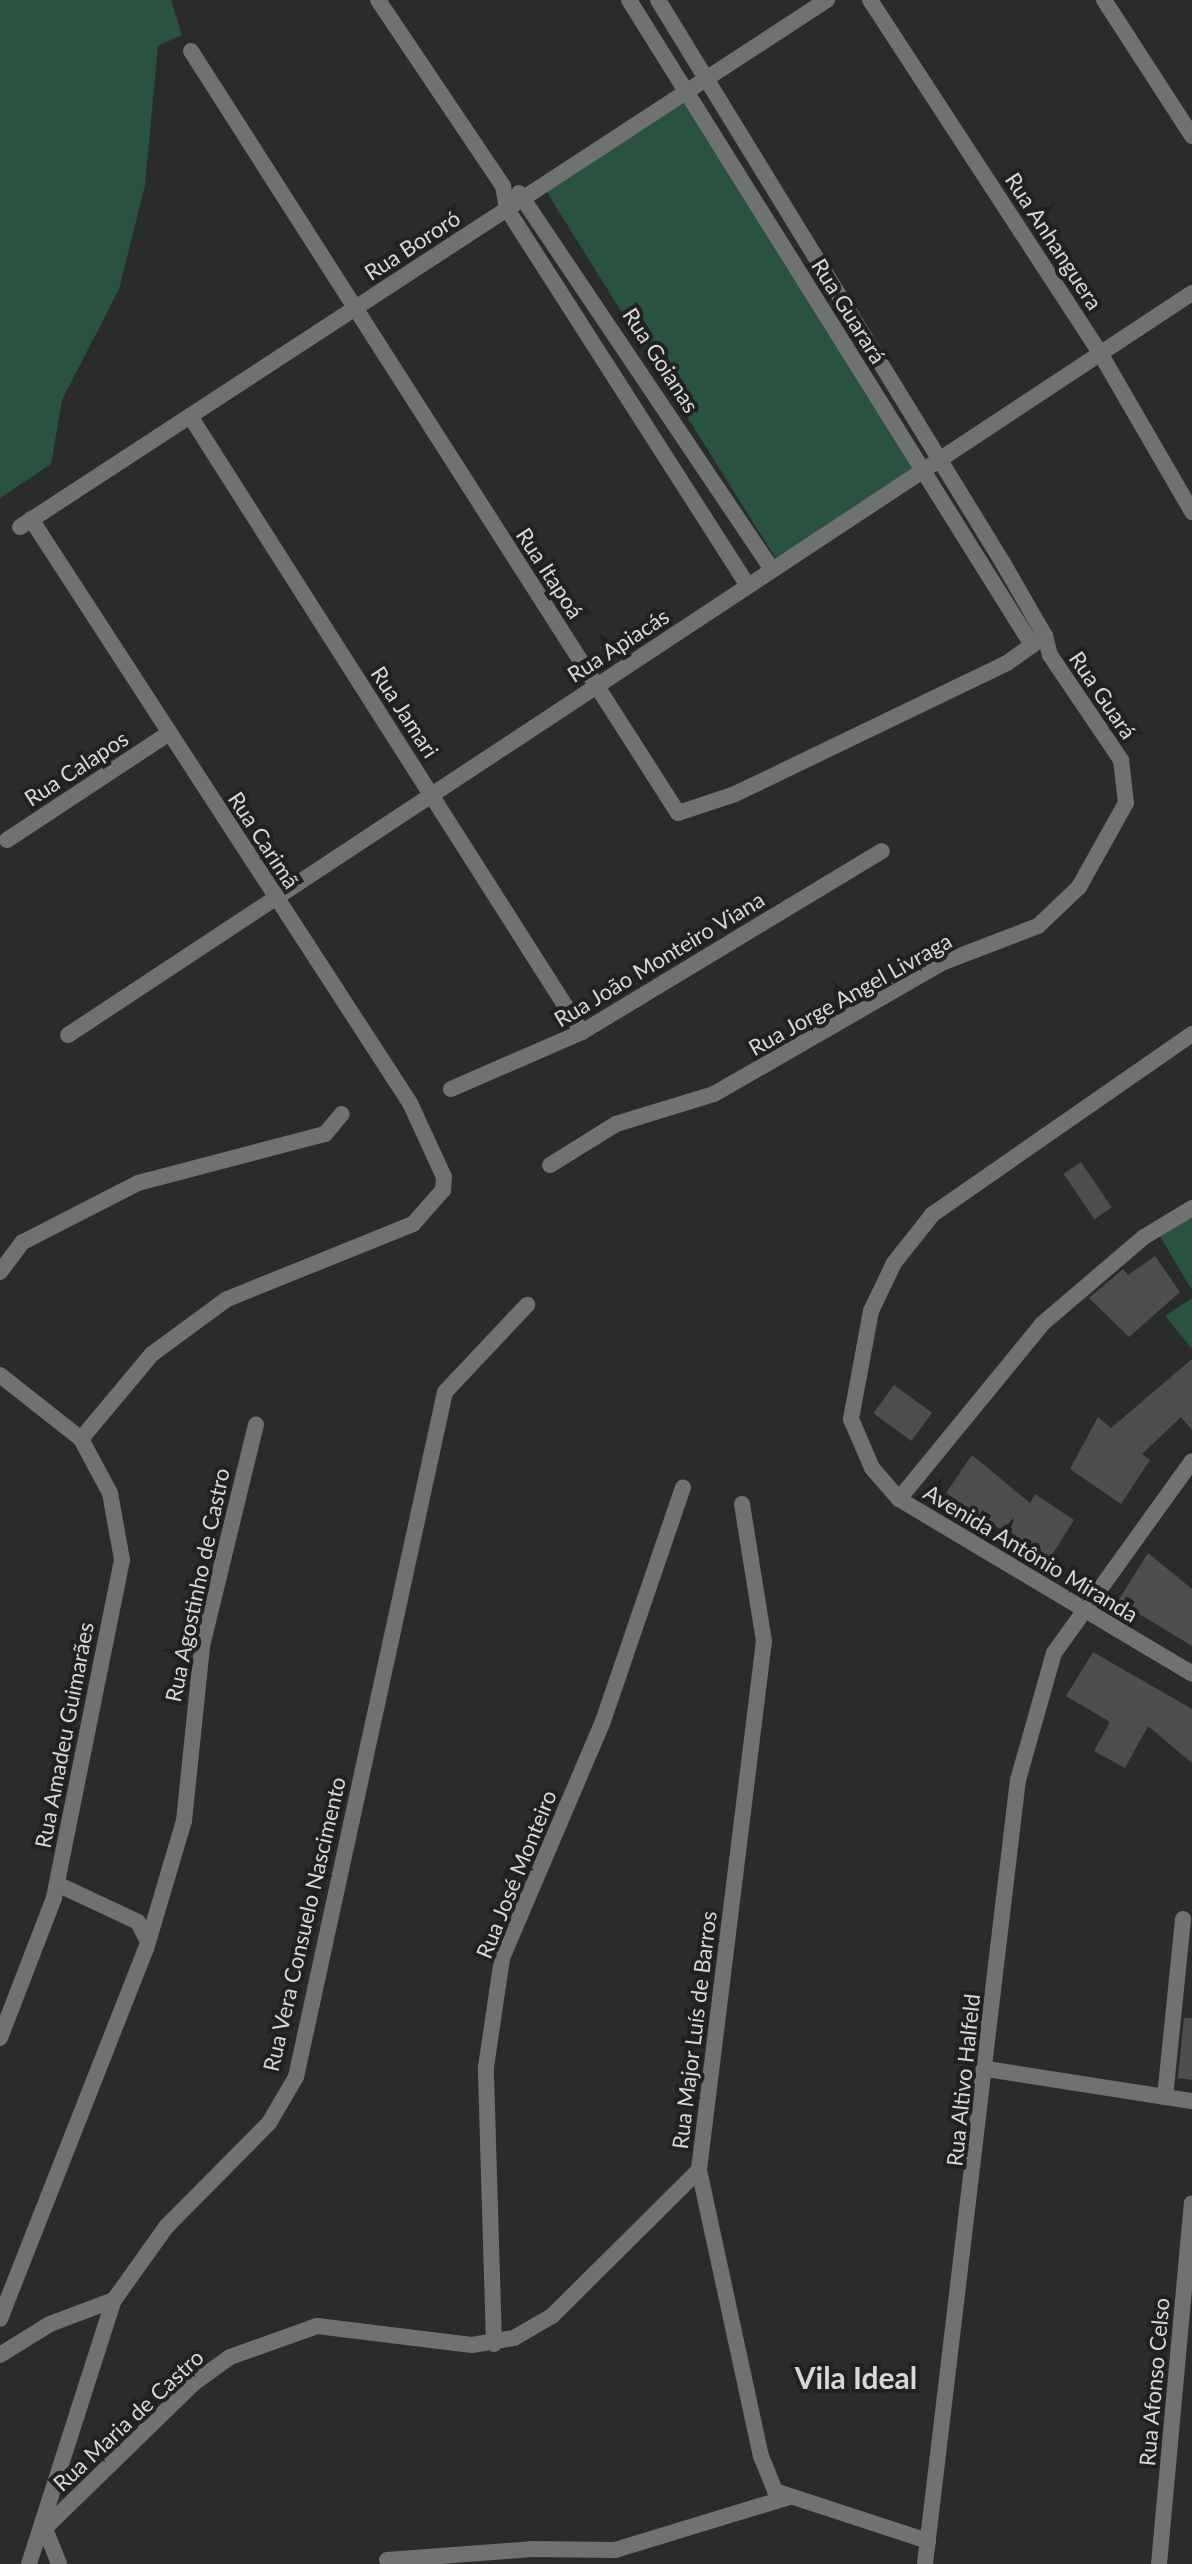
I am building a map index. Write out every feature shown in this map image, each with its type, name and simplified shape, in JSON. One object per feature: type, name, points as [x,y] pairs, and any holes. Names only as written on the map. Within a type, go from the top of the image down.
[{"type":"street","points":[[378,0],[503,186],[507,209],[748,586]]},
{"type":"street","name":"Rua Guarará","points":[[629,0],[922,471],[1038,640]]},
{"type":"street","name":"Rua Guarará","points":[[658,0],[709,77],[940,459],[1038,640]]},
{"type":"street","name":"Rua Bororó","points":[[25,523],[827,0]]},
{"type":"street","name":"Rua Anhanguera","points":[[870,0],[1100,353],[1192,512]]},
{"type":"street","points":[[1104,0],[1192,136]]},
{"type":"street","name":"Rua Itapoá","points":[[191,51],[353,309],[678,813],[735,794],[1038,640]]},
{"type":"street","points":[[503,186],[527,196]]},
{"type":"street","name":"Rua Goianas","points":[[527,196],[772,570]]},
{"type":"street","name":"Rua Apiacás","points":[[68,1035],[1192,293]]},
{"type":"street","points":[[848,352],[868,339]]},
{"type":"street","name":"Rua Jamari","points":[[190,416],[582,1032]]},
{"type":"street","name":"Rua Carimã","points":[[25,523],[169,733],[410,1103],[444,1177],[443,1190],[413,1224],[227,1299],[152,1354],[81,1439]]},
{"type":"street","name":"Rua Guará","points":[[1038,640],[1121,760]]},
{"type":"street","name":"Rua Calapos","points":[[7,840],[169,733]]},
{"type":"street","name":"Rua Jorge Angel Livraga","points":[[550,1165],[616,1124],[714,1094],[944,962],[1038,926],[1079,887],[1122,819],[1127,789],[1121,760]]},
{"type":"street","name":"Rua João Monteiro Viana","points":[[451,1089],[582,1032],[882,851]]},
{"type":"street","name":"Avenida Antônio Miranda","points":[[1192,1034],[932,1215],[894,1263],[871,1311],[851,1419],[872,1468],[899,1499],[1082,1612],[1192,1674]]},
{"type":"street","points":[[0,1272],[23,1242],[138,1183],[325,1134],[342,1114]]},
{"type":"street","points":[[899,1499],[1042,1324],[1144,1237],[1192,1208]]},
{"type":"street","name":"Rua Vera Consuelo Nascimento","points":[[29,2564],[45,2528],[66,2443],[114,2300],[166,2227],[269,2123],[296,2077],[445,1392],[527,1305]]},
{"type":"street","name":"Rua Amadeu Guimarães","points":[[0,1375],[81,1439],[110,1493],[122,1560],[57,1884],[0,2038]]},
{"type":"street","name":"Rua Agostinho de Castro","points":[[0,2319],[148,1942],[184,1821],[202,1646],[256,1425]]},
{"type":"street","name":"Rua Altivo Halfeld","points":[[925,2564],[987,2069],[1018,1780],[1054,1653],[1192,1461]]},
{"type":"street","name":"Rua José Monteiro","points":[[494,2344],[486,2067],[502,1958],[602,1724],[683,1487]]},
{"type":"street","name":"Rua Major Luís de Barros","points":[[742,1504],[764,1641],[699,2170],[761,2456],[775,2491],[789,2497]]},
{"type":"street","points":[[57,1884],[138,1922],[148,1942]]},
{"type":"street","points":[[1165,2097],[1183,1919]]},
{"type":"street","points":[[987,2069],[1192,2101]]},
{"type":"street","points":[[494,2344],[552,2316],[699,2170]]},
{"type":"street","name":"Rua Afonso Celso","points":[[1159,2564],[1192,2204]]},
{"type":"street","points":[[0,2355],[50,2324],[114,2300]]},
{"type":"street","name":"Rua Maria de Castro","points":[[45,2528],[194,2383],[230,2357],[288,2332],[317,2326],[494,2344]]},
{"type":"street","points":[[387,2560],[532,2549],[615,2550],[789,2497],[928,2541]]},
{"type":"street","points":[[45,2528],[59,2564]]},
{"type":"green space","points":[[0,0],[171,0],[182,35],[158,46],[145,185],[119,289],[62,400],[51,464],[0,498]]},
{"type":"green space","points":[[683,95],[917,470],[776,558],[541,183]]},
{"type":"green space","points":[[1192,1212],[1192,1290],[1158,1233]]},
{"type":"green space","points":[[1192,1298],[1192,1349],[1165,1316]]},
{"type":"building","points":[[1081,1162],[1112,1208],[1094,1219],[1064,1174]]},
{"type":"building","points":[[1155,1256],[1180,1292],[1129,1337],[1089,1298],[1123,1269],[1128,1275]]},
{"type":"building","points":[[1192,1359],[1192,1430],[1181,1417],[1142,1454],[1150,1460],[1121,1504],[1070,1469],[1098,1417],[1111,1428]]},
{"type":"building","points":[[894,1385],[932,1413],[911,1441],[873,1413]]},
{"type":"building","points":[[972,1455],[1030,1503],[1035,1494],[1074,1520],[1048,1561],[946,1493]]},
{"type":"building","points":[[1148,1553],[1192,1589],[1192,1646],[1118,1601]]},
{"type":"building","points":[[1093,1652],[1192,1709],[1192,1763],[1148,1726],[1125,1768],[1094,1751],[1110,1722],[1066,1696]]},
{"type":"building","points":[[1184,2018],[1192,2018],[1192,2080],[1178,2078]]},
{"type":"district","name":"Vila Ideal","points":[[856,2377]]}]
